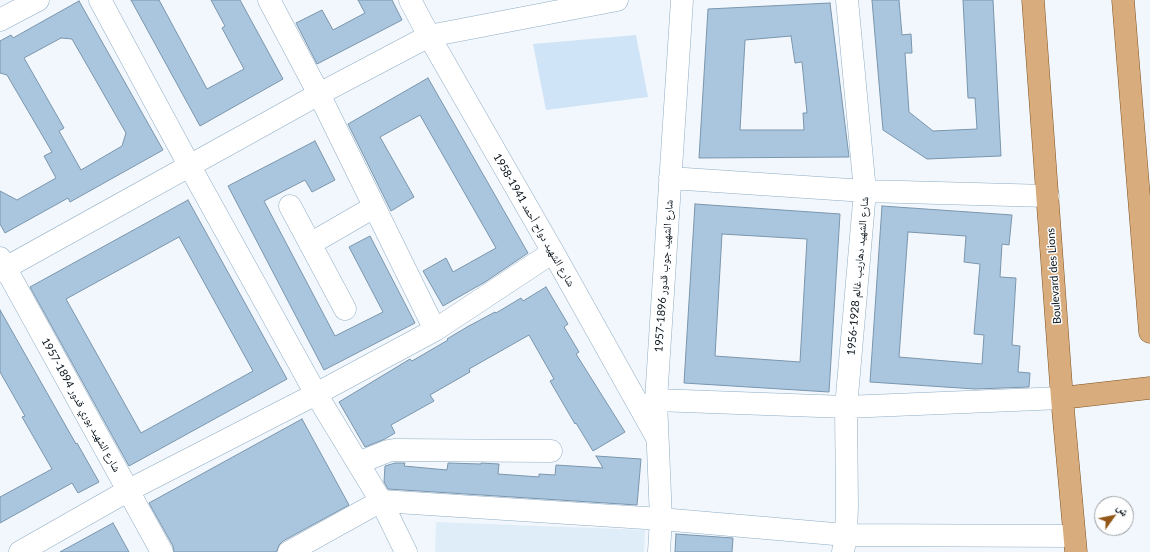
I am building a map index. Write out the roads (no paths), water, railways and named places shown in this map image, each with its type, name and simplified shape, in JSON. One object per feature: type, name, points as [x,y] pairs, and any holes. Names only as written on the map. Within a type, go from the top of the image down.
[{"type":"main road","name":"Boulevard des Lions","points":[[1033,0],[1062,398],[1075,544]]},
{"type":"main road","points":[[1123,0],[1150,332]]},
{"type":"main road","points":[[1062,398],[1150,388]]},
{"type":"street","points":[[0,20],[38,0]]},
{"type":"street","points":[[100,0],[189,165],[316,394],[381,502],[406,552]]},
{"type":"street","points":[[269,0],[319,94],[435,330]]},
{"type":"street","name":"شارع الشهيد دواح أحمد 1941-1958","points":[[410,0],[658,440]]},
{"type":"street","points":[[2,265],[429,36],[617,0]]},
{"type":"street","name":"شارع الشهيد جوب قدور 1896-1957","points":[[659,552],[661,519],[656,400],[682,0]]},
{"type":"street","name":"شارع الشهيد دهاريب غالم 1928-1956","points":[[844,544],[847,506],[846,406],[865,191],[847,0]]},
{"type":"street","points":[[670,178],[865,191],[1048,196]]},
{"type":"street","points":[[290,206],[344,309]]},
{"type":"street","points":[[310,244],[374,206]]},
{"type":"street","points":[[20,552],[128,490],[316,394],[435,330],[553,252]]},
{"type":"street","name":"شارع الشهيد بوري قدور 1894-1957","points":[[2,265],[162,552]]},
{"type":"street","points":[[656,400],[846,406],[1062,398]]},
{"type":"street","points":[[358,463],[394,450],[551,451]]},
{"type":"street","points":[[290,552],[381,502],[661,519],[844,544],[1075,544]]}]
